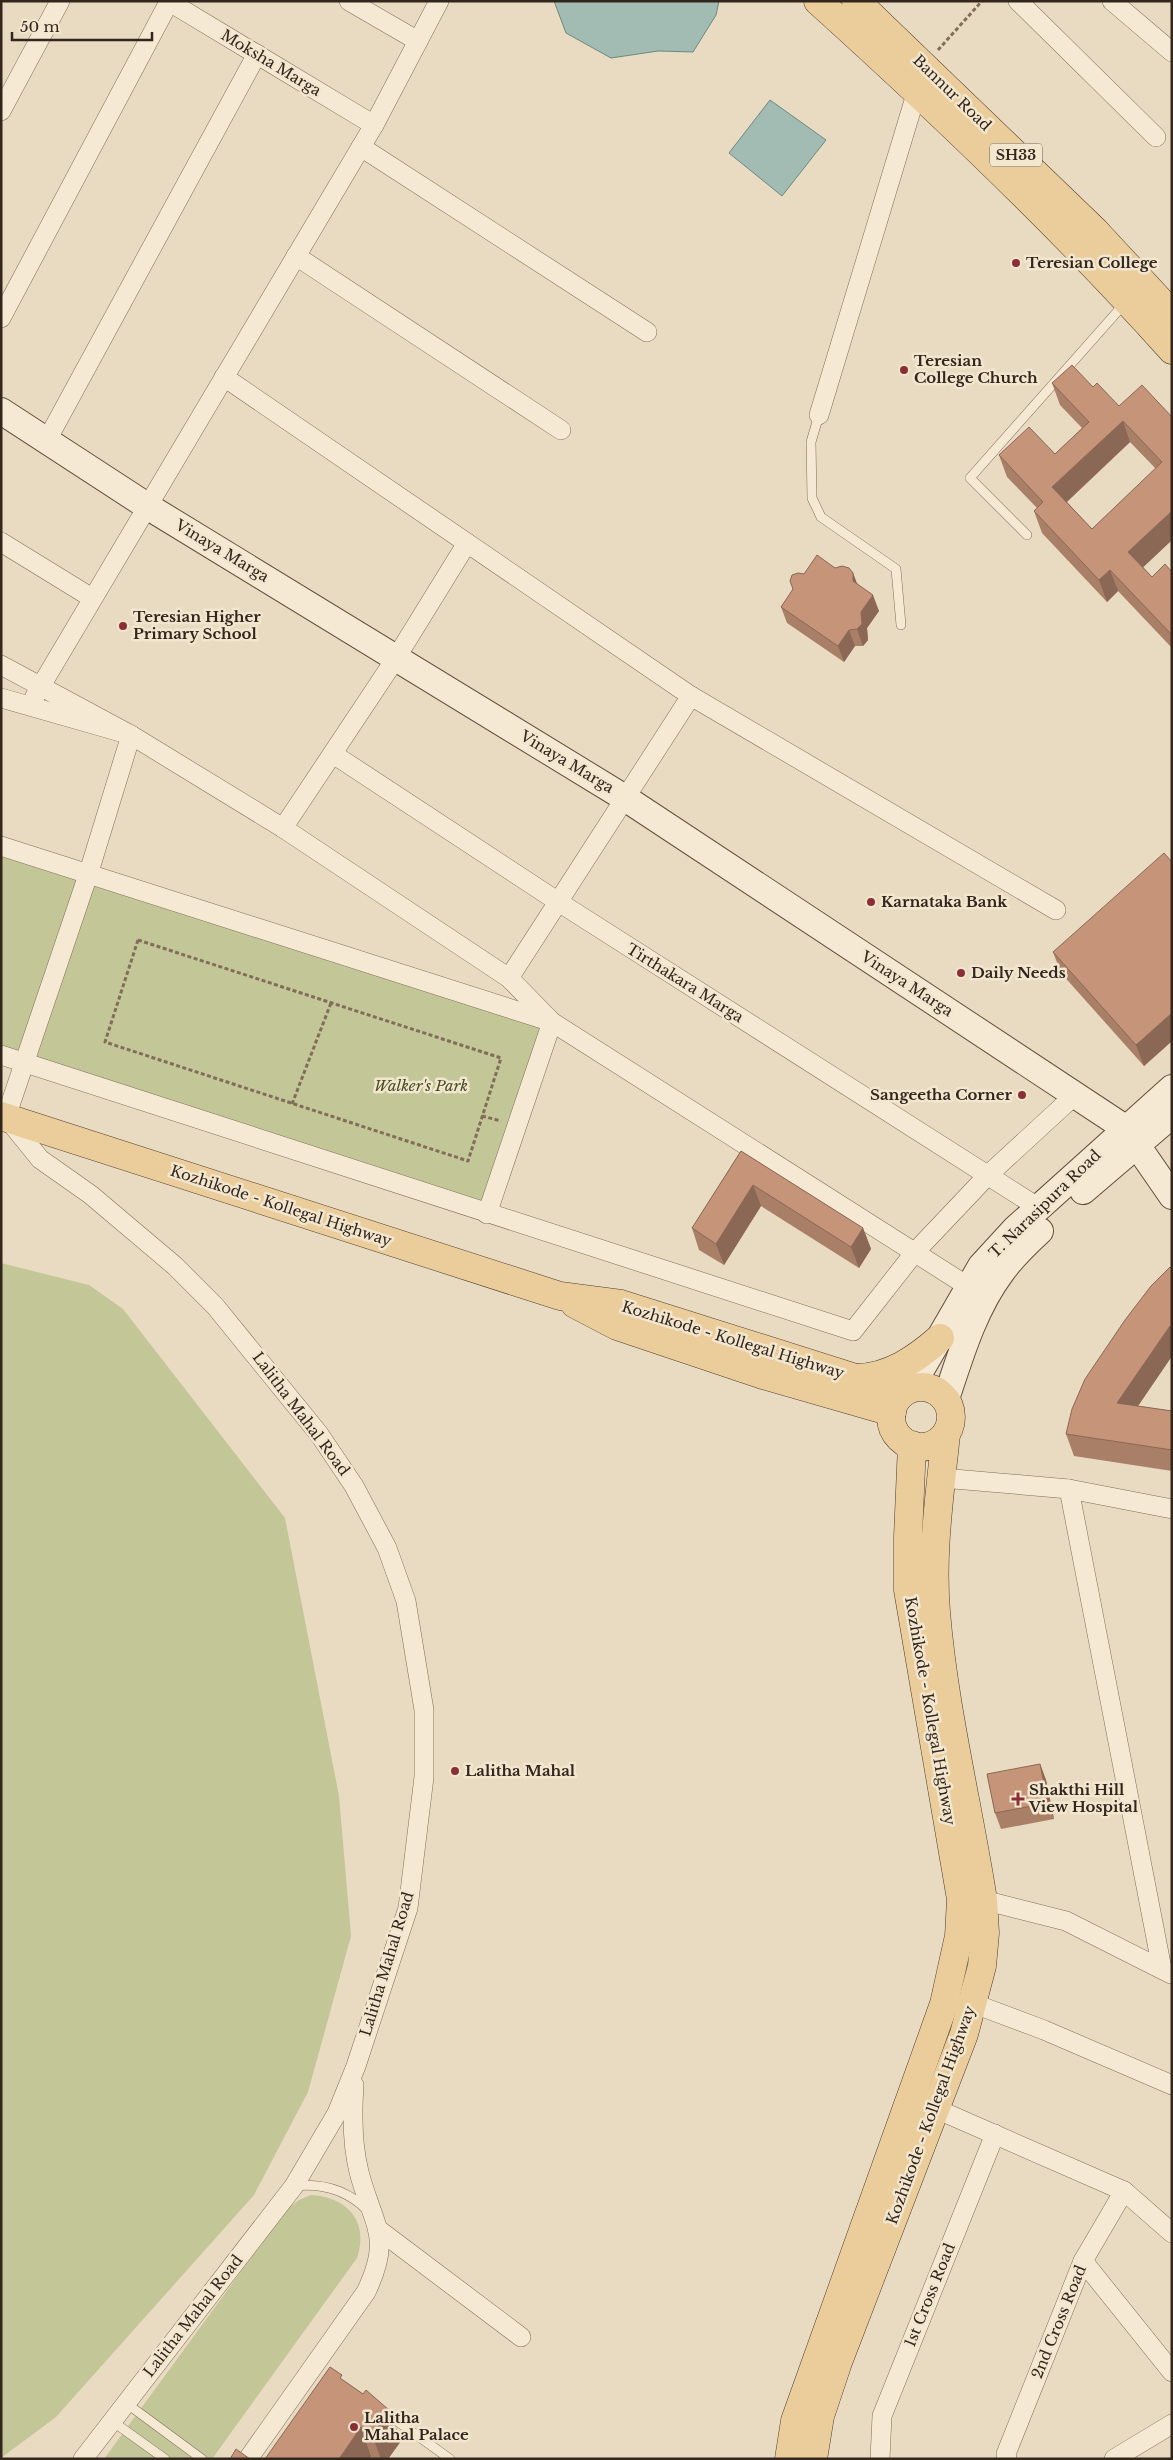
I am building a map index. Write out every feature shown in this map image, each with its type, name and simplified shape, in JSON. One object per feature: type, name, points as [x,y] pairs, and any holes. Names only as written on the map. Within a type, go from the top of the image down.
[{"type":"main road","points":[[818,1],[920,78],[1172,350]]},
{"type":"main road","name":"Bannur Road","points":[[856,1],[920,78],[1095,231],[1172,314]]},
{"type":"main road","name":"Kozhikode - Kollegal Highway","points":[[3,1116],[560,1296],[617,1326],[822,1393],[902,1398]]},
{"type":"main road","name":"Kozhikode - Kollegal Highway","points":[[560,1296],[621,1304],[853,1378],[902,1398]]},
{"type":"main road","points":[[853,1378],[874,1377],[899,1368],[922,1354],[940,1338]]},
{"type":"main road","points":[[930,1388],[946,1399],[952,1416],[946,1434],[931,1445],[912,1445],[903,1440],[896,1433],[892,1423],[902,1398],[930,1388]]},
{"type":"main road","points":[[822,1393],[873,1420],[886,1434],[904,1473],[910,1499]]},
{"type":"main road","name":"Kozhikode - Kollegal Highway","points":[[789,2459],[795,2421],[944,2004],[954,1964],[961,1916],[960,1827],[936,1612],[934,1549],[946,1434]]},
{"type":"main road","name":"Kozhikode - Kollegal Highway","points":[[813,2459],[820,2416],[835,2371],[934,2108],[964,2034],[982,1966],[985,1933],[983,1900],[960,1827],[908,1590],[912,1445]]},
{"type":"street","points":[[1,111],[60,1]]},
{"type":"street","points":[[349,1],[418,40]]},
{"type":"street","points":[[29,706],[374,125],[439,1]]},
{"type":"street","points":[[1018,1],[1156,137]]},
{"type":"street","points":[[1112,1],[1172,52]]},
{"type":"street","points":[[1,318],[169,2]]},
{"type":"street","name":"Moksha Marga","points":[[169,2],[374,125]]},
{"type":"street","points":[[47,440],[257,54]]},
{"type":"street","points":[[819,415],[920,78]]},
{"type":"street","points":[[361,147],[647,332]]},
{"type":"street","points":[[296,256],[561,430]]},
{"type":"street","points":[[224,377],[691,696],[1056,910]]},
{"type":"street","name":"Vinaya Marga","points":[[1,411],[147,506],[625,798],[1075,1095],[1130,1136]]},
{"type":"street","points":[[1,542],[92,598]]},
{"type":"street","points":[[283,828],[396,658],[467,543]]},
{"type":"street","points":[[1,665],[131,736],[283,828],[509,978],[552,1022],[969,1287]]},
{"type":"street","points":[[509,978],[691,696]]},
{"type":"street","points":[[1,698],[131,736]]},
{"type":"street","points":[[3,1116],[24,1063],[88,875],[131,736]]},
{"type":"street","name":"Tirthakara Marga","points":[[333,754],[557,901],[1039,1208]]},
{"type":"street","points":[[1,846],[552,1022]]},
{"type":"street","points":[[487,1214],[552,1022]]},
{"type":"street","points":[[1,1056],[853,1331],[915,1252],[988,1175],[1075,1095]]},
{"type":"street","name":"T. Narasipura Road","points":[[946,1399],[963,1348],[1000,1274],[1028,1242],[1130,1136],[1172,1088]]},
{"type":"street","name":"T. Narasipura Road","points":[[902,1398],[982,1266],[1000,1245],[1039,1208],[1130,1136],[1172,1114]]},
{"type":"street","name":"Lalitha Mahal Road","points":[[3,1116],[40,1159],[91,1195],[176,1266],[215,1306],[319,1434],[354,1486],[387,1548],[406,1601],[424,1710],[424,1777],[408,1908],[356,2066],[337,2114],[294,2186],[83,2459]]},
{"type":"street","points":[[1130,1136],[1172,1196]]},
{"type":"street","points":[[942,1478],[1069,1490],[1172,1510]]},
{"type":"street","points":[[1069,1490],[1167,1972]]},
{"type":"street","points":[[983,1900],[1066,1921],[1167,1972]]},
{"type":"street","points":[[972,2003],[1044,2030],[1172,2085]]},
{"type":"street","name":"Lalitha Mahal Road","points":[[248,2459],[320,2366],[366,2292],[377,2269],[380,2251],[377,2224],[359,2172],[353,2138],[356,2066]]},
{"type":"street","points":[[934,2108],[1124,2191],[1172,2233]]},
{"type":"street","name":"1st Cross Road","points":[[880,2459],[882,2416],[995,2134]]},
{"type":"street","name":"2nd Cross Road","points":[[1007,2459],[1006,2454],[1083,2261],[1124,2191]]},
{"type":"street","points":[[377,2224],[521,2337]]},
{"type":"street","points":[[1083,2261],[1172,2372]]},
{"type":"street","points":[[1114,2459],[1172,2424]]},
{"type":"lane","points":[[1027,535],[970,478],[1127,301]]},
{"type":"lane","points":[[819,415],[811,442],[812,498],[821,517],[896,569],[901,625]]},
{"type":"lane","points":[[294,2186],[322,2186],[336,2190],[350,2197],[377,2224]]},
{"type":"lane","points":[[126,2403],[202,2459]]},
{"type":"lane","points":[[371,2403],[450,2459]]},
{"type":"lane","points":[[112,2421],[165,2459]]},
{"type":"path","points":[[920,78],[982,1]]},
{"type":"path","points":[[138,940],[331,1003],[501,1058],[468,1161],[105,1042],[138,940]]},
{"type":"path","points":[[292,1104],[331,1003]]},
{"type":"green space","name":"Walker's Park","points":[[1,847],[552,1022],[487,1214],[1,1051]]},
{"type":"green space","points":[[1,1263],[89,1285],[123,1309],[285,1518],[339,1796],[351,1936],[308,2092],[254,2195],[56,2417],[1,2458]]},
{"type":"green space","points":[[311,2195],[335,2201],[345,2206],[352,2214],[360,2233],[357,2258],[212,2459],[104,2459],[286,2210],[299,2200]]},
{"type":"water","points":[[554,1],[719,1],[716,15],[693,52],[658,51],[611,58],[566,33]]},
{"type":"water","points":[[770,100],[826,140],[782,196],[729,153]]},
{"type":"building","points":[[1072,365],[1093,387],[1097,383],[1119,406],[1142,385],[1172,417],[1172,511],[1128,552],[1152,577],[1165,564],[1172,572],[1172,635],[1110,570],[1099,580],[1034,511],[1043,502],[999,455],[1029,427],[1055,454],[1089,422],[1052,383]],"holes":[[[1123,421],[1162,462],[1092,529],[1052,487]]]},
{"type":"building","points":[[817,555],[835,568],[842,566],[849,568],[853,573],[853,581],[873,595],[861,612],[862,624],[857,629],[849,630],[838,646],[781,607],[793,589],[790,581],[792,575],[804,574]]},
{"type":"building","points":[[1164,853],[1172,862],[1172,1013],[1136,1045],[1053,952]]},
{"type":"building","points":[[741,1151],[863,1228],[851,1247],[753,1185],[716,1244],[692,1228]]},
{"type":"building","points":[[1170,1267],[1172,1269],[1172,1329],[1170,1326],[1117,1403],[1172,1411],[1172,1450],[1066,1434],[1072,1409],[1085,1379],[1125,1320],[1151,1286]]},
{"type":"building","points":[[1040,1764],[1048,1803],[995,1813],[987,1774]]},
{"type":"building","points":[[330,2367],[342,2375],[340,2378],[363,2394],[366,2390],[389,2410],[372,2435],[361,2427],[339,2459],[265,2459]]},
{"type":"building","points":[[236,2449],[250,2459],[230,2459]]},
{"type":"place","name":"Teresian College","points":[[1016,263]]},
{"type":"place","name":"Teresian College Church","points":[[904,370]]},
{"type":"place","name":"Teresian Higher Primary School","points":[[123,626]]},
{"type":"place","name":"Karnataka Bank","points":[[871,902]]},
{"type":"place","name":"Daily Needs","points":[[961,973]]},
{"type":"place","name":"Sangeetha Corner","points":[[1022,1095]]},
{"type":"place","name":"Lalitha Mahal","points":[[455,1771]]},
{"type":"place","name":"Shakthi Hill View Hospital","points":[[1018,1799]]},
{"type":"place","name":"Lalitha Mahal Palace","points":[[354,2427]]}]
